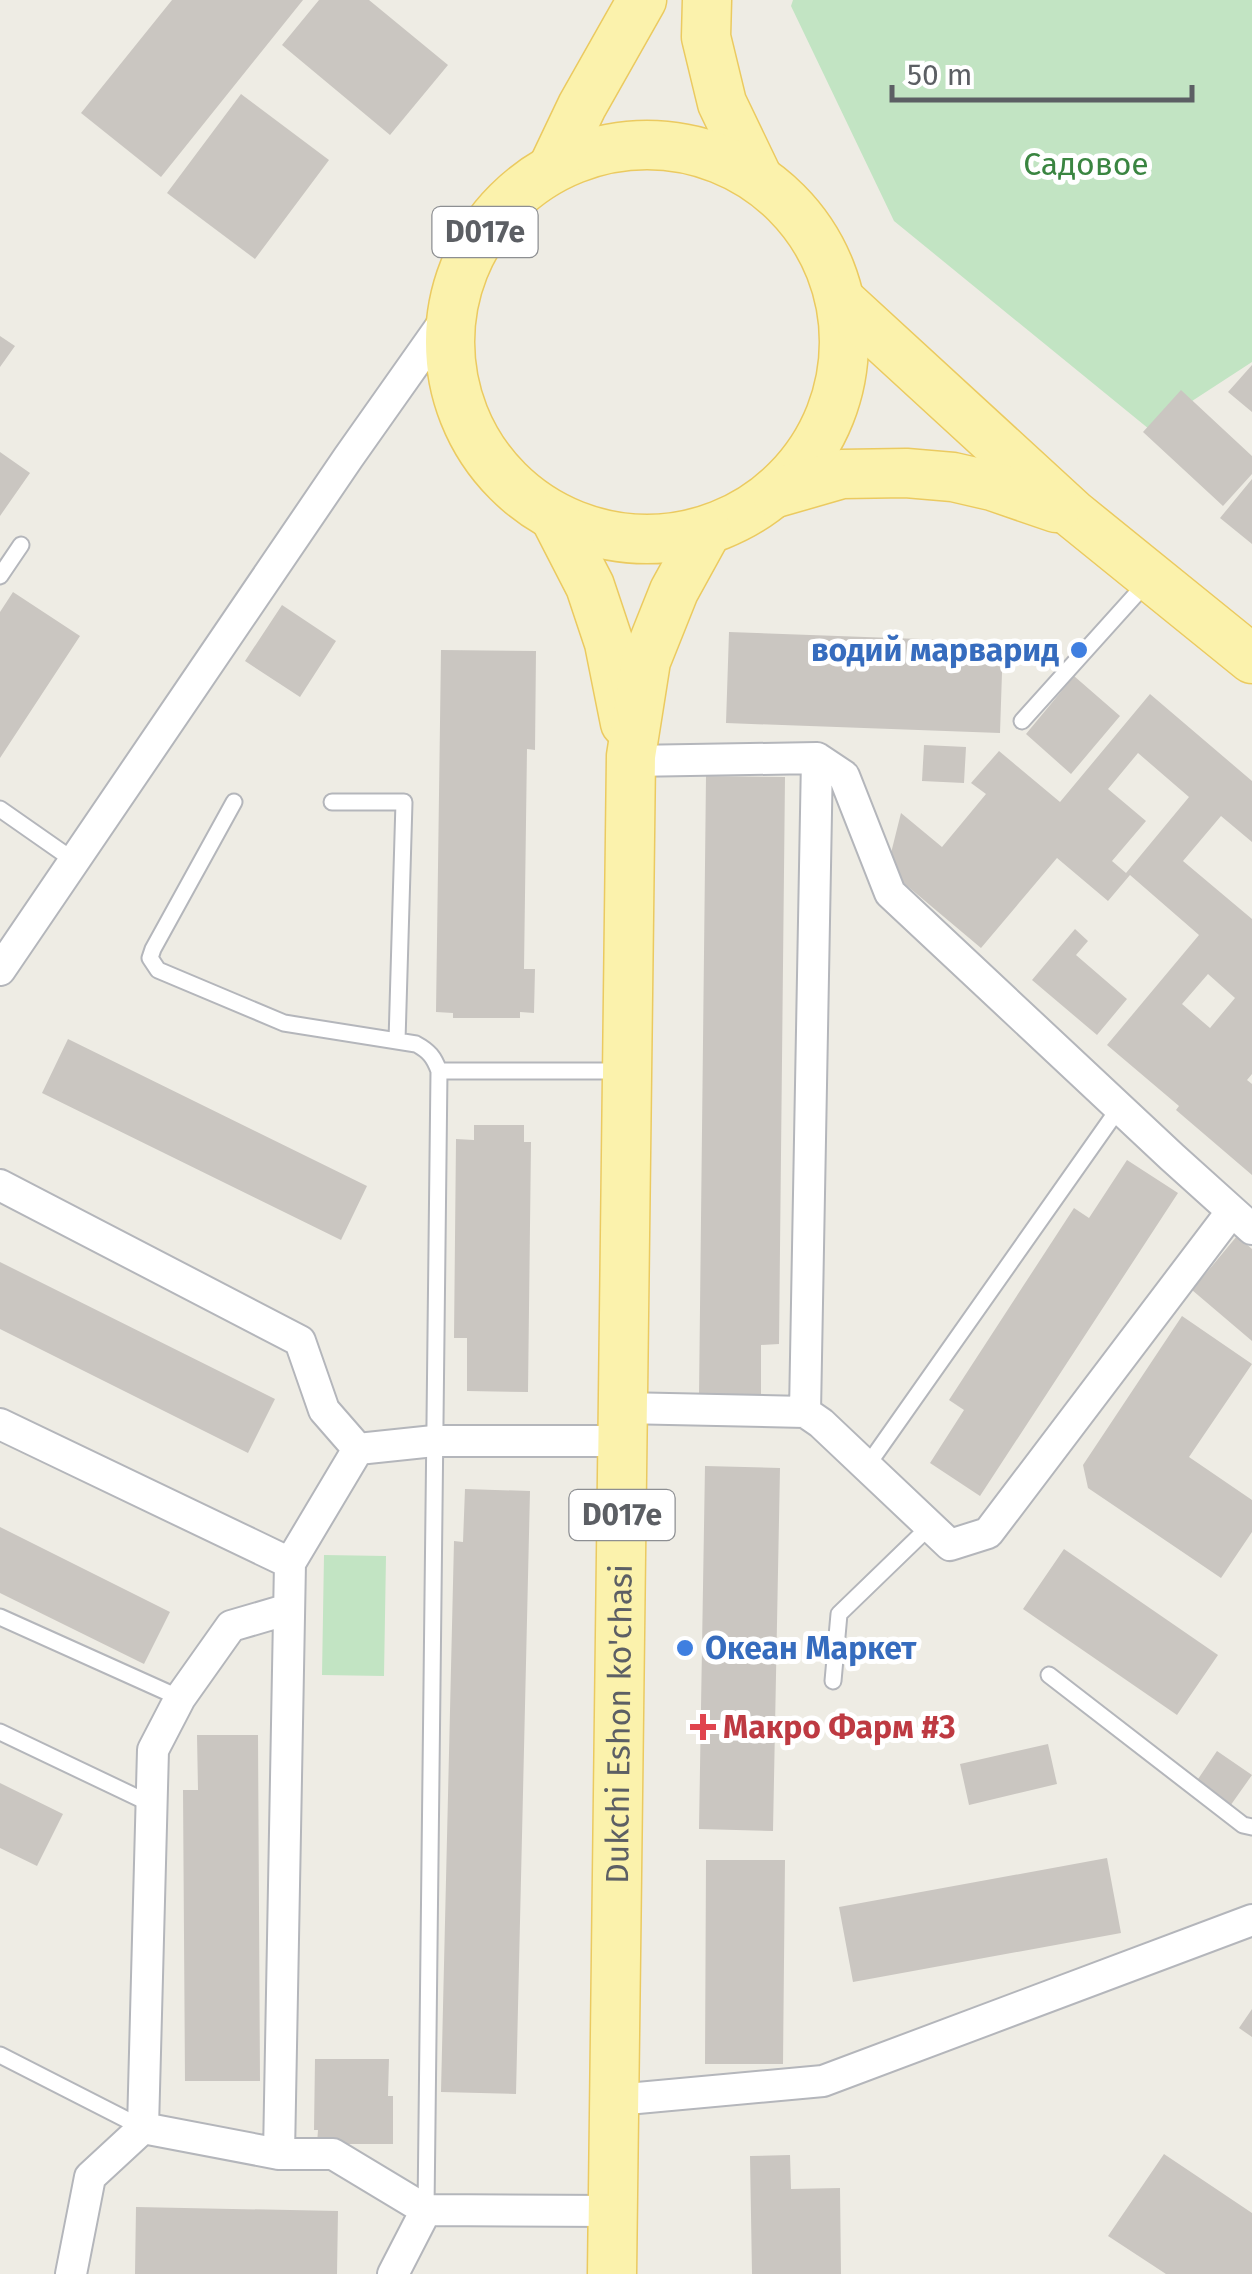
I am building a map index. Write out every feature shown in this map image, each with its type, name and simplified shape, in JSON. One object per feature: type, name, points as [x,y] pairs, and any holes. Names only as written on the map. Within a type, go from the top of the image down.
[{"type":"main road","name":"D017e","points":[[553,168],[582,106],[642,0]]},
{"type":"main road","name":"D017e","points":[[707,0],[706,37],[722,102],[758,178]]},
{"type":"main road","name":"D017e","points":[[657,144],[710,154],[758,178],[796,211],[824,252],[840,300],[844,353],[834,406],[811,453],[776,493],[743,515],[707,531],[656,540],[604,536],[555,518],[506,481],[470,432],[452,374],[451,312],[470,254],[504,204],[553,168],[603,148],[657,144]]},
{"type":"main road","points":[[840,300],[1073,514],[1252,659]]},
{"type":"main road","points":[[776,493],[842,474],[906,473],[953,477],[992,486],[1073,514]]},
{"type":"main road","name":"D017e","points":[[555,518],[590,586],[609,642],[631,758]]},
{"type":"main road","name":"D017e","points":[[631,758],[646,661],[674,590],[707,531]]},
{"type":"main road","name":"Dukchi Eshon ko'chasi","points":[[612,2274],[631,758]]},
{"type":"street","points":[[0,970],[451,312]]},
{"type":"street","points":[[358,1449],[805,1412],[950,1545],[988,1533],[1242,1220],[890,894],[844,776],[817,758],[631,758]]},
{"type":"street","points":[[805,1412],[817,758]]},
{"type":"street","points":[[0,1184],[300,1341],[324,1410],[358,1449]]},
{"type":"street","points":[[0,1424],[290,1563]]},
{"type":"street","points":[[279,2154],[290,1563],[358,1449]]},
{"type":"street","points":[[71,2274],[90,2177],[143,2128],[152,1750],[180,1698],[231,1626],[289,1608]]},
{"type":"street","points":[[616,2100],[823,2082],[1252,1920]]},
{"type":"street","points":[[143,2128],[279,2154],[333,2154],[426,2210],[613,2211]]},
{"type":"street","points":[[393,2274],[426,2210]]},
{"type":"lane","points":[[0,576],[21,545]]},
{"type":"lane","points":[[1022,720],[1151,578]]},
{"type":"lane","points":[[234,802],[152,949],[153,964],[158,970],[284,1023],[416,1044],[429,1051],[439,1071],[426,2210]]},
{"type":"lane","points":[[332,802],[404,802],[397,1041]]},
{"type":"lane","points":[[0,810],[73,860]]},
{"type":"lane","points":[[439,1071],[628,1072]]},
{"type":"lane","points":[[867,1466],[1119,1108]]},
{"type":"lane","points":[[833,1681],[839,1614],[930,1526]]},
{"type":"lane","points":[[0,1617],[180,1698]]},
{"type":"lane","points":[[1049,1675],[1243,1825],[1252,1826]]},
{"type":"lane","points":[[0,1732],[151,1804]]},
{"type":"lane","points":[[0,2054],[143,2128]]},
{"type":"green space","name":"Садовое","points":[[793,0],[1252,0],[1252,362],[1149,429],[894,221],[791,6]]},
{"type":"green space","points":[[324,1555],[386,1556],[384,1676],[322,1675]]},
{"type":"building","points":[[172,0],[303,0],[161,177],[81,113]]},
{"type":"building","points":[[319,0],[369,0],[448,65],[390,135],[282,45]]},
{"type":"building","points":[[241,94],[329,160],[255,259],[167,193]]},
{"type":"building","points":[[0,336],[15,346],[0,367]]},
{"type":"building","points":[[1252,365],[1252,412],[1228,392]]},
{"type":"building","points":[[1181,390],[1252,456],[1252,474],[1223,506],[1143,432]]},
{"type":"building","points":[[0,452],[30,473],[0,516]]},
{"type":"building","points":[[1252,479],[1252,544],[1220,518]]},
{"type":"building","points":[[13,592],[80,636],[0,758],[0,612]]},
{"type":"building","points":[[282,605],[336,641],[300,697],[245,661]]},
{"type":"building","points":[[729,632],[1003,642],[1000,733],[726,723]]},
{"type":"building","points":[[441,650],[536,651],[535,750],[527,749],[524,969],[535,969],[534,1013],[520,1012],[520,1018],[453,1018],[453,1013],[436,1012]]},
{"type":"building","points":[[1074,676],[1120,716],[1071,774],[1026,734]]},
{"type":"building","points":[[1150,694],[1252,781],[1252,842],[1221,816],[1183,861],[1252,919],[1252,1074],[1247,1080],[1252,1084],[1252,1175],[1107,1045],[1199,935],[1130,875],[1108,901],[1057,858],[981,948],[887,869],[901,813],[942,847],[986,794],[971,783],[999,751],[1060,802]],"holes":[[[1138,753],[1189,797],[1126,873],[1112,861],[1146,821],[1108,789]],[[1208,974],[1235,998],[1210,1028],[1182,1004]]]},
{"type":"building","points":[[924,745],[966,747],[964,783],[922,781]]},
{"type":"building","points":[[706,776],[785,777],[779,1344],[761,1345],[761,1398],[699,1397]]},
{"type":"building","points":[[1075,929],[1088,941],[1076,955],[1127,999],[1097,1035],[1032,980]]},
{"type":"building","points":[[68,1039],[367,1186],[341,1240],[42,1093]]},
{"type":"building","points":[[474,1125],[524,1125],[524,1142],[531,1142],[528,1392],[467,1391],[467,1338],[454,1338],[456,1139],[474,1140]]},
{"type":"building","points":[[1127,1160],[1178,1193],[980,1496],[930,1463],[964,1410],[949,1400],[1074,1208],[1089,1218]]},
{"type":"building","points":[[1237,1236],[1252,1249],[1252,1341],[1192,1290]]},
{"type":"building","points":[[0,1262],[275,1399],[248,1453],[0,1329]]},
{"type":"building","points":[[1182,1316],[1252,1364],[1189,1457],[1252,1500],[1252,1532],[1221,1578],[1088,1488],[1083,1465]]},
{"type":"building","points":[[705,1466],[780,1468],[773,1831],[699,1829]]},
{"type":"building","points":[[465,1489],[530,1491],[516,2094],[441,2092],[454,1541],[463,1542]]},
{"type":"building","points":[[0,1527],[170,1612],[144,1664],[0,1593]]},
{"type":"building","points":[[1064,1549],[1218,1655],[1177,1715],[1023,1609]]},
{"type":"building","points":[[197,1735],[258,1735],[260,2081],[185,2081],[183,1790],[198,1790]]},
{"type":"building","points":[[1048,1744],[1057,1784],[969,1805],[960,1764]]},
{"type":"building","points":[[1217,1751],[1252,1775],[1228,1809],[1194,1785]]},
{"type":"building","points":[[0,1783],[63,1814],[37,1866],[0,1848]]},
{"type":"building","points":[[1107,1858],[1121,1933],[853,1982],[839,1907]]},
{"type":"building","points":[[706,1860],[785,1860],[783,2064],[705,2064]]},
{"type":"building","points":[[1252,2009],[1252,2037],[1239,2028]]},
{"type":"building","points":[[315,2059],[389,2059],[393,2144],[317,2144]]},
{"type":"building","points":[[1164,2154],[1252,2213],[1252,2274],[1166,2274],[1108,2236]]},
{"type":"building","points":[[790,2155],[791,2189],[840,2188],[841,2274],[752,2274],[750,2156]]},
{"type":"building","points":[[136,2207],[338,2211],[337,2274],[135,2274]]},
{"type":"place","name":"водий марварид","points":[[1079,650]]},
{"type":"place","name":"Океан Маркет","points":[[685,1648]]},
{"type":"place","name":"Макро Фарм #3","points":[[703,1727]]}]
